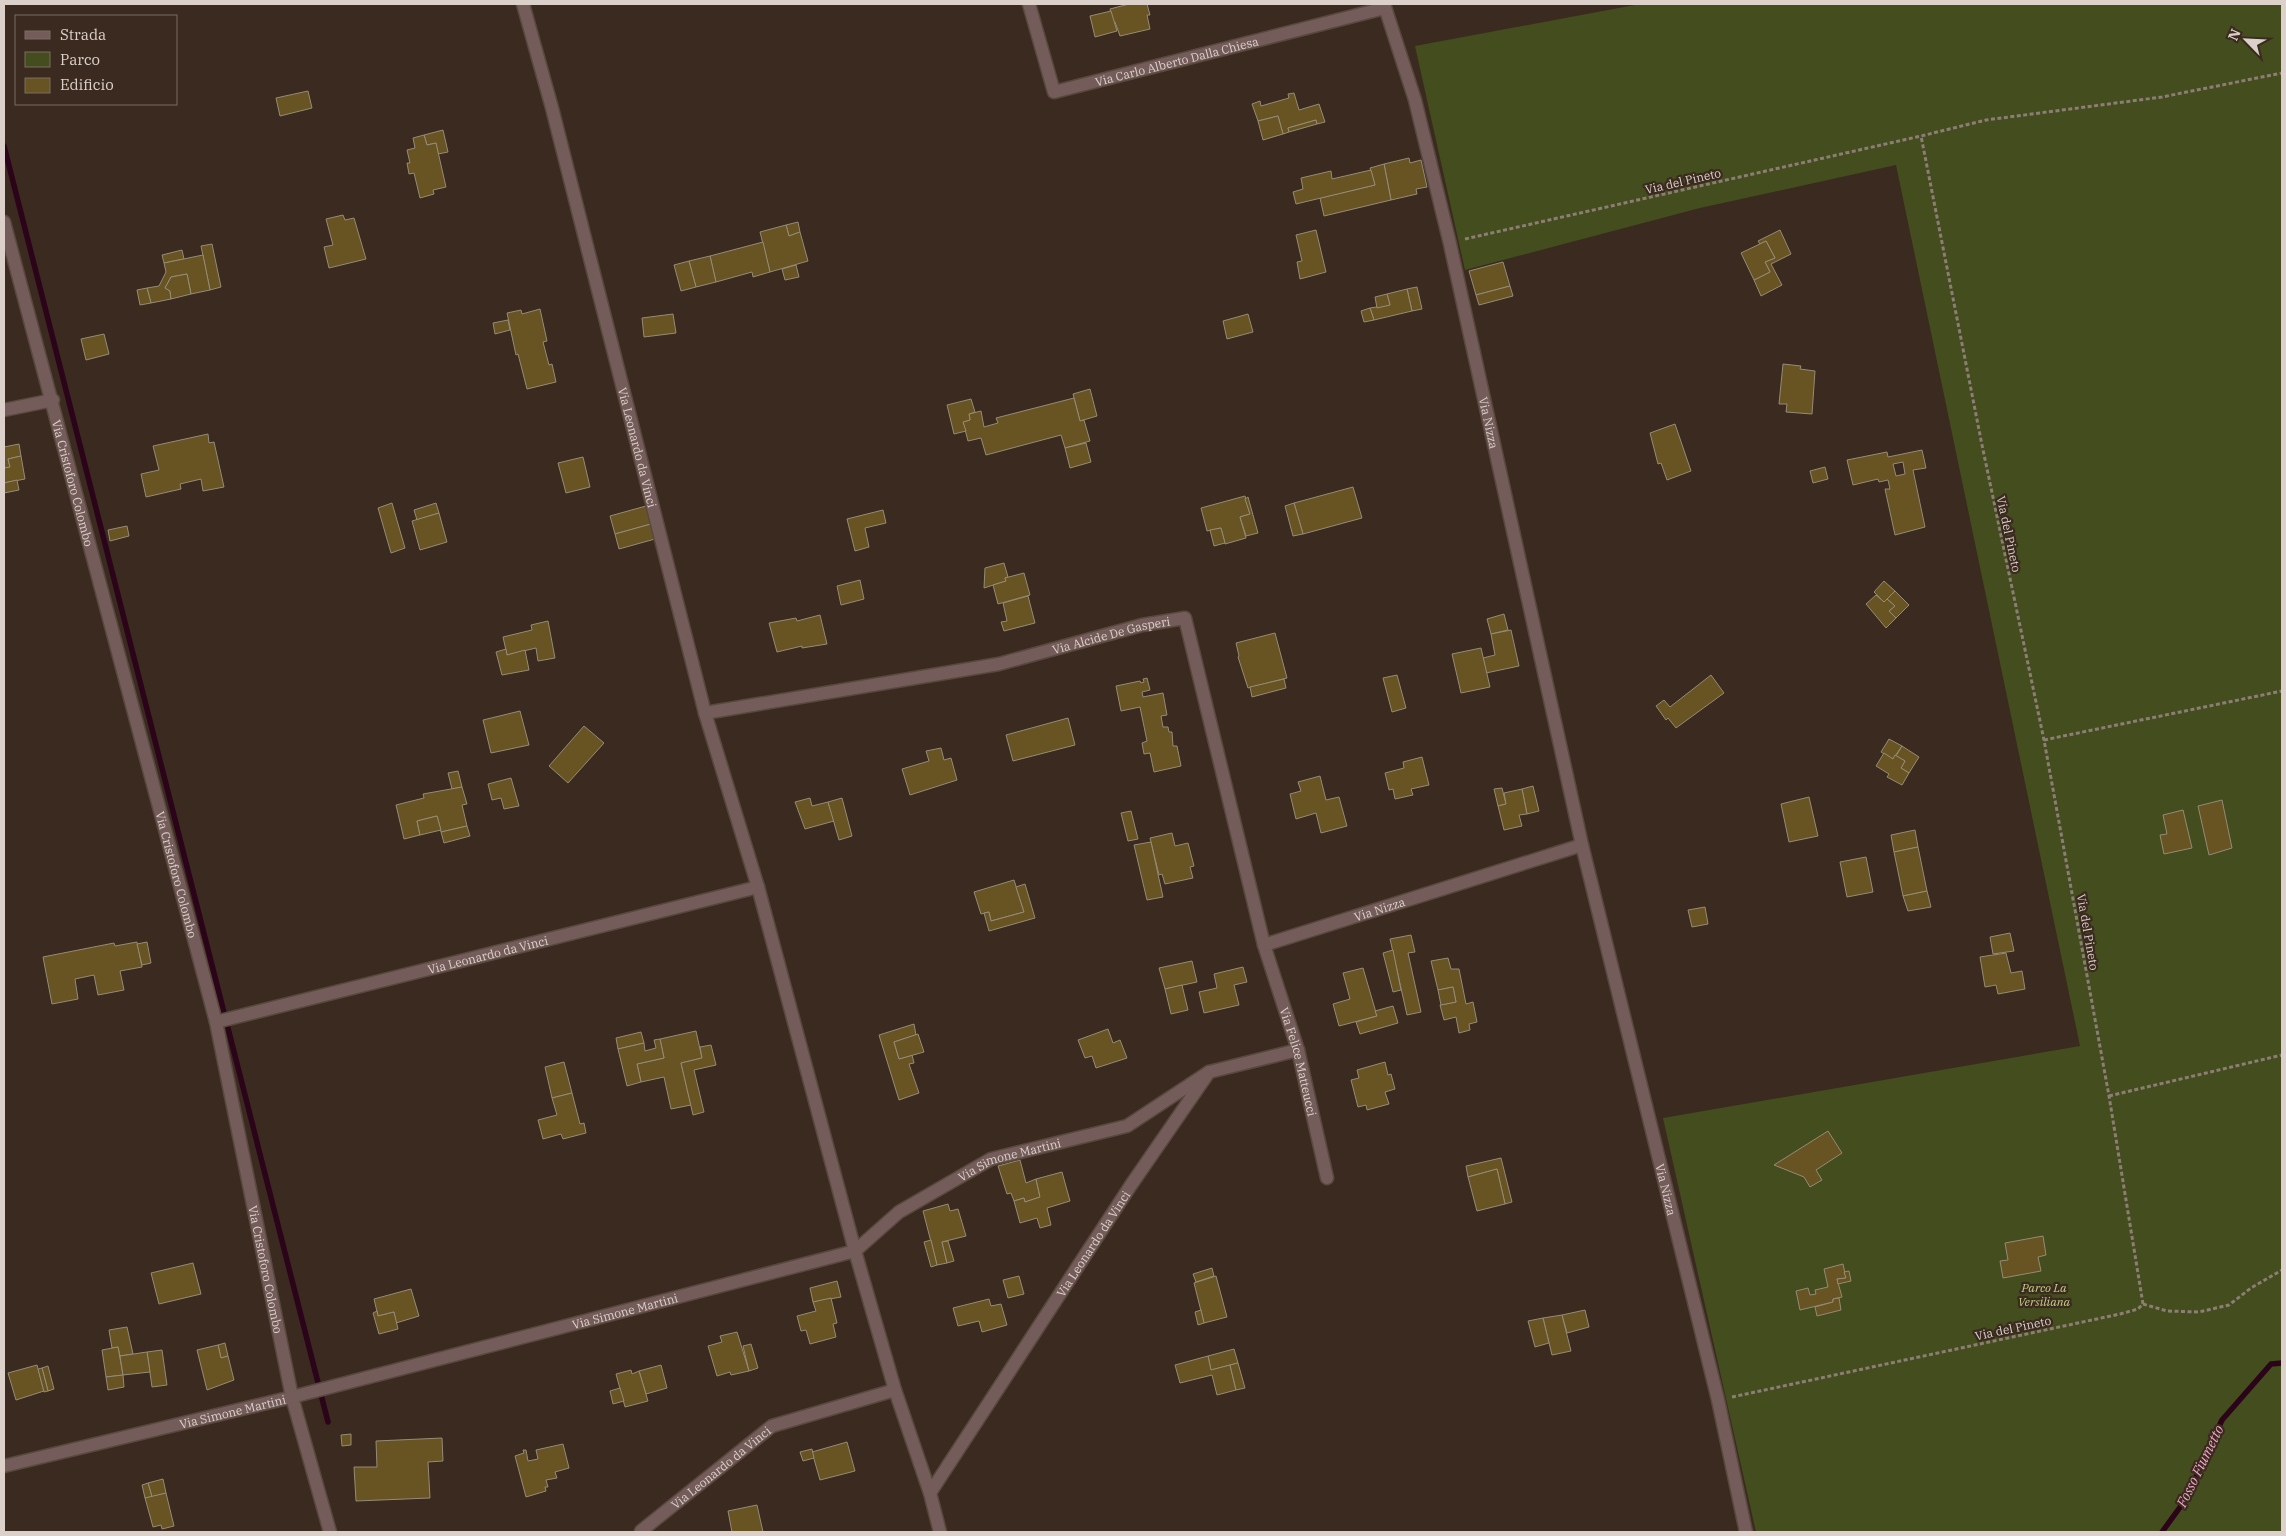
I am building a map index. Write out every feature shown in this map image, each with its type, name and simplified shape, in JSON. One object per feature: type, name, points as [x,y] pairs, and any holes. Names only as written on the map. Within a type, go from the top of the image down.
[{"type":"street","name":"Via Leonardo da Vinci","points":[[523,4],[554,117],[705,713],[758,887],[855,1251],[895,1390],[930,1493],[940,1532]]},
{"type":"street","name":"Via Carlo Alberto Dalla Chiesa","points":[[1029,4],[1054,92],[1385,6]]},
{"type":"street","name":"Via Nizza","points":[[1385,6],[1415,100],[1450,244],[1582,846],[1718,1400],[1746,1532]]},
{"type":"street","name":"Via Cristoforo Colombo","points":[[4,222],[53,400],[217,1022],[292,1397],[330,1532]]},
{"type":"street","points":[[4,410],[53,400]]},
{"type":"street","name":"Via Alcide De Gasperi","points":[[705,713],[999,664],[1142,625],[1185,618],[1264,945]]},
{"type":"street","name":"Via Nizza","points":[[1264,945],[1582,846]]},
{"type":"street","name":"Via Leonardo da Vinci","points":[[217,1022],[758,887]]},
{"type":"street","name":"Via Felice Matteucci","points":[[1264,945],[1298,1050],[1327,1178]]},
{"type":"street","points":[[1209,1072],[1298,1050]]},
{"type":"street","name":"Via Leonardo da Vinci","points":[[930,1493],[1131,1185],[1209,1072]]},
{"type":"street","name":"Via Simone Martini","points":[[4,1466],[316,1391],[855,1251],[899,1212],[991,1159],[1127,1126],[1209,1072]]},
{"type":"street","name":"Via Leonardo da Vinci","points":[[641,1531],[772,1426],[895,1390]]},
{"type":"path","name":"Via del Pineto","points":[[1450,244],[1523,225],[1986,120],[2162,97],[2282,72]]},
{"type":"path","name":"Via del Pineto","points":[[1718,1400],[2120,1314],[2138,1309],[2143,1304],[2109,1096],[2044,740],[1982,445],[1921,136]]},
{"type":"path","points":[[2044,740],[2282,691]]},
{"type":"path","points":[[2109,1096],[2282,1055]]},
{"type":"path","points":[[2143,1304],[2167,1311],[2199,1312],[2229,1305],[2251,1288],[2282,1270]]},
{"type":"green space","name":"Parco La Versiliana","points":[[1640,4],[2282,4],[2282,1532],[1756,1532],[1663,1118],[2080,1046],[1896,165],[1700,208],[1465,270],[1415,46]]},
{"type":"building","points":[[1129,4],[1147,4],[1150,15],[1147,15],[1150,29],[1120,36],[1115,22],[1113,22],[1110,9]]},
{"type":"building","points":[[1111,11],[1117,31],[1095,37],[1090,16]]},
{"type":"building","points":[[308,91],[312,108],[280,116],[276,98]]},
{"type":"building","points":[[1294,93],[1299,110],[1319,104],[1325,122],[1317,124],[1316,120],[1288,128],[1289,132],[1283,134],[1278,116],[1258,121],[1252,104],[1260,101],[1261,106],[1289,98],[1288,94]]},
{"type":"building","points":[[1278,116],[1283,134],[1263,140],[1258,121]]},
{"type":"building","points":[[1316,120],[1317,124],[1289,132],[1288,128]]},
{"type":"building","points":[[443,130],[448,152],[438,154],[436,143],[427,145],[424,135]]},
{"type":"building","points":[[424,135],[427,145],[436,143],[446,187],[433,190],[434,194],[420,198],[414,173],[409,174],[407,163],[410,163],[407,150],[415,148],[413,138]]},
{"type":"building","points":[[1409,158],[1410,163],[1421,160],[1427,187],[1416,189],[1417,194],[1391,200],[1384,164]]},
{"type":"building","points":[[1384,164],[1391,200],[1324,216],[1320,198],[1375,185],[1370,168]]},
{"type":"building","points":[[1371,170],[1375,185],[1296,204],[1293,192],[1303,189],[1301,178],[1331,171],[1332,179]]},
{"type":"building","points":[[343,215],[345,220],[354,218],[366,259],[329,268],[324,247],[333,245],[326,219]]},
{"type":"building","points":[[798,222],[800,232],[789,236],[786,225]]},
{"type":"building","points":[[786,225],[789,236],[800,232],[808,261],[770,272],[760,232]]},
{"type":"building","points":[[1316,230],[1326,272],[1300,279],[1297,262],[1302,261],[1296,235]]},
{"type":"building","points":[[1780,230],[1791,254],[1771,264],[1782,285],[1761,296],[1754,280],[1770,272],[1765,262],[1775,258],[1766,241],[1760,244],[1758,241]]},
{"type":"building","points":[[1766,241],[1775,258],[1765,262],[1770,272],[1754,280],[1741,253]]},
{"type":"building","points":[[763,242],[770,272],[753,277],[752,272],[716,282],[710,256]]},
{"type":"building","points":[[212,244],[221,287],[210,290],[201,246]]},
{"type":"building","points":[[182,250],[184,259],[164,263],[162,255]]},
{"type":"building","points":[[203,255],[210,290],[191,294],[187,274],[171,277],[165,288],[170,291],[171,299],[151,303],[147,288],[159,286],[166,272],[164,263]]},
{"type":"building","points":[[710,256],[716,282],[696,287],[689,261]]},
{"type":"building","points":[[689,261],[696,287],[681,291],[674,265]]},
{"type":"building","points":[[1503,262],[1510,286],[1476,295],[1469,271]]},
{"type":"building","points":[[796,265],[799,277],[785,280],[782,269]]},
{"type":"building","points":[[187,274],[191,294],[171,299],[170,291],[165,288],[171,277]]},
{"type":"building","points":[[1510,286],[1513,296],[1479,305],[1476,295]]},
{"type":"building","points":[[1417,287],[1422,309],[1412,311],[1407,289]]},
{"type":"building","points":[[147,288],[151,303],[140,305],[137,290]]},
{"type":"building","points":[[1407,289],[1412,311],[1374,320],[1370,308],[1390,305],[1387,294]]},
{"type":"building","points":[[1387,294],[1390,305],[1377,308],[1375,297]]},
{"type":"building","points":[[1370,308],[1374,320],[1364,322],[1361,311]]},
{"type":"building","points":[[540,309],[547,341],[543,342],[549,365],[552,364],[556,382],[527,389],[518,354],[516,355],[507,313],[521,310],[522,314]]},
{"type":"building","points":[[673,314],[676,333],[644,337],[642,318]]},
{"type":"building","points":[[1248,314],[1253,332],[1227,339],[1223,321]]},
{"type":"building","points":[[508,320],[510,330],[495,334],[493,323]]},
{"type":"building","points":[[104,334],[109,354],[86,360],[81,339]]},
{"type":"building","points":[[1783,364],[1801,366],[1800,369],[1815,371],[1812,414],[1786,412],[1787,404],[1779,404]]},
{"type":"building","points":[[1090,389],[1097,416],[1080,421],[1073,394]]},
{"type":"building","points":[[1074,398],[1080,421],[1084,420],[1090,441],[1065,448],[1061,435],[986,455],[981,438],[968,441],[963,422],[970,420],[969,414],[981,411],[984,427],[998,423],[996,418]]},
{"type":"building","points":[[971,399],[975,412],[969,414],[970,420],[963,422],[966,431],[954,434],[947,405]]},
{"type":"building","points":[[1675,424],[1691,471],[1667,480],[1661,463],[1658,464],[1650,433]]},
{"type":"building","points":[[208,434],[209,443],[214,442],[224,487],[203,491],[201,479],[180,484],[181,489],[146,497],[141,474],[159,470],[153,446]]},
{"type":"building","points":[[1086,443],[1091,462],[1070,468],[1065,448]]},
{"type":"building","points":[[19,444],[21,456],[8,459],[10,467],[4,468],[4,447]]},
{"type":"building","points":[[1922,450],[1926,468],[1913,470],[1925,527],[1895,535],[1885,489],[1890,489],[1888,480],[1879,482],[1878,479],[1853,485],[1847,460],[1887,452],[1888,457]],"holes":[[[1903,462],[1905,474],[1896,476],[1893,464]]]},
{"type":"building","points":[[21,456],[25,479],[4,483],[4,468],[10,467],[8,459]]},
{"type":"building","points":[[583,457],[590,487],[566,493],[558,463]]},
{"type":"building","points":[[1825,467],[1828,479],[1813,483],[1810,471]]},
{"type":"building","points":[[17,480],[19,490],[4,493],[4,483]]},
{"type":"building","points":[[1353,487],[1362,518],[1303,534],[1294,503]]},
{"type":"building","points":[[1245,496],[1250,514],[1240,517],[1246,538],[1225,544],[1221,528],[1207,531],[1201,508]]},
{"type":"building","points":[[1248,497],[1258,533],[1246,536],[1240,517],[1250,514],[1245,499]]},
{"type":"building","points":[[392,503],[405,548],[391,553],[378,508]]},
{"type":"building","points":[[436,503],[439,513],[417,520],[414,510]]},
{"type":"building","points":[[1294,503],[1303,534],[1293,536],[1285,506]]},
{"type":"building","points":[[646,506],[651,524],[615,534],[610,516]]},
{"type":"building","points":[[883,510],[886,523],[865,528],[869,547],[855,551],[847,519]]},
{"type":"building","points":[[439,513],[447,542],[420,550],[412,521]]},
{"type":"building","points":[[651,524],[655,539],[619,549],[615,534]]},
{"type":"building","points":[[127,526],[129,536],[110,541],[108,530]]},
{"type":"building","points":[[1221,528],[1225,543],[1214,546],[1210,530]]},
{"type":"building","points":[[1004,563],[1008,577],[1005,578],[1006,581],[984,588],[985,568]]},
{"type":"building","points":[[1024,573],[1030,595],[998,604],[993,585],[1006,581],[1005,578]]},
{"type":"building","points":[[860,580],[864,599],[841,605],[837,586]]},
{"type":"building","points":[[1884,581],[1895,591],[1884,602],[1874,592]]},
{"type":"building","points":[[1895,591],[1909,605],[1896,618],[1889,611],[1895,606],[1887,599]]},
{"type":"building","points":[[1876,595],[1884,602],[1887,599],[1895,606],[1889,611],[1896,618],[1886,628],[1866,604]]},
{"type":"building","points":[[1028,596],[1035,623],[1004,631],[1001,622],[1007,621],[1003,603]]},
{"type":"building","points":[[1504,614],[1508,630],[1491,634],[1487,619]]},
{"type":"building","points":[[820,615],[827,644],[802,648],[802,646],[777,652],[769,623],[796,618],[797,621]]},
{"type":"building","points":[[548,621],[555,658],[538,661],[536,648],[507,655],[503,637],[532,630],[531,625]]},
{"type":"building","points":[[1511,630],[1519,666],[1486,673],[1483,658],[1495,655],[1491,634]]},
{"type":"building","points":[[1275,633],[1287,678],[1248,688],[1238,657],[1236,643]]},
{"type":"building","points":[[1481,648],[1490,687],[1461,693],[1452,654]]},
{"type":"building","points":[[506,649],[507,655],[525,650],[529,670],[502,675],[496,652]]},
{"type":"building","points":[[1397,675],[1406,708],[1392,712],[1383,678]]},
{"type":"building","points":[[1711,675],[1724,693],[1676,728],[1668,718],[1666,720],[1656,706],[1664,700],[1670,707]]},
{"type":"building","points":[[1147,678],[1150,690],[1142,692],[1143,697],[1163,693],[1167,715],[1161,716],[1163,727],[1168,727],[1169,732],[1172,732],[1173,746],[1177,746],[1181,766],[1154,772],[1150,753],[1144,754],[1142,743],[1147,741],[1140,707],[1121,711],[1116,686],[1140,681],[1141,683],[1144,682],[1143,679]]},
{"type":"building","points":[[1284,679],[1286,688],[1252,697],[1250,687]]},
{"type":"building","points":[[520,711],[529,745],[491,753],[483,720]]},
{"type":"building","points":[[1068,718],[1075,745],[1013,761],[1006,735]]},
{"type":"building","points":[[584,726],[604,743],[568,783],[549,766]]},
{"type":"building","points":[[1889,739],[1902,746],[1893,759],[1881,752]]},
{"type":"building","points":[[1902,746],[1919,757],[1909,773],[1901,768],[1905,761],[1896,756]]},
{"type":"building","points":[[941,748],[944,760],[951,758],[957,780],[910,795],[902,769],[929,761],[926,751]]},
{"type":"building","points":[[1884,753],[1893,759],[1895,755],[1905,761],[1901,768],[1909,773],[1902,785],[1887,777],[1889,774],[1876,766]]},
{"type":"building","points":[[1422,757],[1429,785],[1411,789],[1413,795],[1395,799],[1393,789],[1389,790],[1385,773],[1404,768],[1403,762]]},
{"type":"building","points":[[458,771],[462,787],[452,789],[448,773]]},
{"type":"building","points":[[1320,776],[1326,800],[1339,797],[1347,826],[1321,833],[1316,813],[1296,819],[1290,794],[1301,791],[1298,782]]},
{"type":"building","points":[[511,778],[519,806],[504,809],[501,798],[492,800],[488,784]]},
{"type":"building","points":[[1533,786],[1539,811],[1527,814],[1522,789]]},
{"type":"building","points":[[462,787],[467,804],[462,805],[467,826],[441,832],[437,816],[417,821],[420,835],[404,839],[396,805],[424,798],[423,794]]},
{"type":"building","points":[[1502,788],[1506,804],[1498,806],[1494,789]]},
{"type":"building","points":[[1522,789],[1527,814],[1519,815],[1522,826],[1504,830],[1498,806],[1506,804],[1504,793]]},
{"type":"building","points":[[1809,797],[1818,836],[1789,842],[1781,804]]},
{"type":"building","points":[[810,798],[812,806],[828,802],[834,821],[805,829],[795,802]]},
{"type":"building","points":[[842,798],[852,836],[839,840],[828,802]]},
{"type":"building","points":[[2222,800],[2232,848],[2209,855],[2198,806]]},
{"type":"building","points":[[2183,810],[2192,848],[2164,854],[2160,835],[2167,834],[2163,815]]},
{"type":"building","points":[[1131,811],[1138,839],[1128,841],[1121,813]]},
{"type":"building","points":[[437,816],[441,830],[420,835],[417,821]]},
{"type":"building","points":[[467,826],[470,836],[444,843],[441,832]]},
{"type":"building","points":[[1915,830],[1918,847],[1894,852],[1891,835]]},
{"type":"building","points":[[1172,833],[1175,846],[1188,843],[1194,866],[1190,867],[1193,878],[1165,884],[1162,874],[1159,875],[1150,838]]},
{"type":"building","points":[[1151,842],[1163,897],[1147,900],[1134,845]]},
{"type":"building","points":[[1918,847],[1927,891],[1903,896],[1894,852]]},
{"type":"building","points":[[1866,857],[1873,892],[1847,897],[1840,862]]},
{"type":"building","points":[[1014,880],[1024,912],[991,921],[989,912],[981,914],[974,892]]},
{"type":"building","points":[[1025,884],[1035,918],[989,931],[984,913],[989,912],[991,921],[1024,912],[1016,887]]},
{"type":"building","points":[[1927,891],[1931,907],[1908,911],[1903,896]]},
{"type":"building","points":[[1705,907],[1708,924],[1692,927],[1688,910]]},
{"type":"building","points":[[2010,933],[2014,951],[1993,954],[1990,937]]},
{"type":"building","points":[[1411,935],[1415,952],[1408,953],[1421,1012],[1407,1015],[1390,939]]},
{"type":"building","points":[[137,942],[142,967],[120,971],[124,990],[98,995],[94,975],[75,979],[78,999],[52,1004],[43,957],[114,943],[115,946]]},
{"type":"building","points":[[147,942],[151,963],[142,965],[137,944]]},
{"type":"building","points":[[1393,950],[1401,990],[1393,992],[1383,953]]},
{"type":"building","points":[[2006,953],[2011,973],[2022,971],[2025,989],[1998,994],[1996,985],[1985,987],[1980,957]]},
{"type":"building","points":[[1448,958],[1451,969],[1459,969],[1466,1004],[1473,1002],[1477,1022],[1469,1024],[1470,1030],[1459,1033],[1456,1017],[1444,1020],[1440,1005],[1456,1002],[1453,987],[1438,990],[1431,961]]},
{"type":"building","points":[[1192,961],[1197,982],[1165,989],[1159,968]]},
{"type":"building","points":[[1243,967],[1247,982],[1234,985],[1239,1005],[1204,1013],[1199,992],[1217,988],[1214,974]]},
{"type":"building","points":[[1363,968],[1377,1016],[1339,1026],[1333,1004],[1350,999],[1343,973]]},
{"type":"building","points":[[1182,985],[1188,1010],[1171,1014],[1165,989]]},
{"type":"building","points":[[1453,987],[1456,1002],[1441,1005],[1438,990]]},
{"type":"building","points":[[1393,1006],[1398,1023],[1360,1034],[1356,1022],[1377,1016],[1375,1011]]},
{"type":"building","points":[[914,1024],[916,1035],[894,1042],[899,1059],[912,1055],[914,1063],[909,1064],[919,1093],[899,1100],[879,1035]]},
{"type":"building","points":[[1108,1029],[1113,1043],[1120,1040],[1127,1058],[1096,1068],[1092,1056],[1085,1058],[1078,1040]]},
{"type":"building","points":[[696,1031],[702,1058],[681,1063],[691,1105],[671,1109],[664,1077],[641,1082],[637,1064],[664,1058],[660,1039]]},
{"type":"building","points":[[641,1032],[644,1043],[618,1049],[616,1038]]},
{"type":"building","points":[[918,1034],[924,1052],[899,1059],[894,1042]]},
{"type":"building","points":[[660,1039],[664,1058],[637,1064],[641,1082],[627,1086],[618,1049],[644,1043],[645,1051],[656,1048],[654,1040]]},
{"type":"building","points":[[711,1045],[716,1065],[694,1070],[704,1112],[693,1115],[681,1063],[702,1058],[700,1047]]},
{"type":"building","points":[[564,1062],[572,1093],[552,1098],[545,1067]]},
{"type":"building","points":[[1385,1062],[1388,1075],[1391,1074],[1395,1089],[1385,1092],[1389,1104],[1367,1110],[1366,1105],[1358,1107],[1351,1080],[1359,1078],[1357,1070]]},
{"type":"building","points":[[572,1093],[580,1124],[584,1123],[586,1133],[563,1139],[561,1134],[543,1139],[538,1120],[557,1115],[552,1098]]},
{"type":"building","points":[[1828,1131],[1842,1153],[1816,1170],[1822,1180],[1810,1187],[1804,1177],[1774,1165]]},
{"type":"building","points":[[1501,1158],[1512,1202],[1505,1204],[1497,1169],[1468,1177],[1466,1166]]},
{"type":"building","points":[[1020,1160],[1026,1183],[1036,1179],[1040,1197],[1025,1202],[1024,1198],[1014,1201],[1011,1193],[1007,1194],[998,1166]]},
{"type":"building","points":[[1497,1169],[1505,1204],[1477,1211],[1468,1177]]},
{"type":"building","points":[[1062,1172],[1070,1201],[1047,1208],[1051,1225],[1040,1228],[1037,1218],[1020,1223],[1014,1201],[1024,1198],[1025,1202],[1040,1197],[1036,1179]]},
{"type":"building","points":[[948,1204],[950,1211],[958,1209],[966,1236],[942,1242],[947,1263],[937,1265],[923,1211]]},
{"type":"building","points":[[2043,1236],[2046,1255],[2038,1257],[2041,1271],[2003,1278],[2000,1261],[2008,1260],[2005,1243]]},
{"type":"building","points":[[931,1240],[937,1265],[931,1267],[924,1242]]},
{"type":"building","points":[[948,1241],[954,1261],[947,1263],[942,1242]]},
{"type":"building","points":[[193,1263],[201,1294],[159,1304],[151,1273]]},
{"type":"building","points":[[1843,1264],[1846,1278],[1837,1279],[1842,1297],[1833,1299],[1833,1302],[1800,1310],[1796,1291],[1808,1288],[1810,1295],[1816,1294],[1815,1290],[1828,1287],[1824,1269]]},
{"type":"building","points":[[1212,1268],[1214,1276],[1196,1282],[1193,1274]]},
{"type":"building","points":[[1849,1271],[1851,1281],[1838,1284],[1837,1279],[1846,1278],[1844,1272]]},
{"type":"building","points":[[1019,1276],[1024,1294],[1008,1298],[1003,1280]]},
{"type":"building","points":[[1216,1276],[1227,1317],[1204,1323],[1194,1283]]},
{"type":"building","points":[[837,1281],[841,1297],[813,1302],[810,1288]]},
{"type":"building","points":[[411,1289],[419,1316],[396,1323],[394,1312],[378,1316],[374,1299]]},
{"type":"building","points":[[831,1298],[837,1323],[833,1324],[836,1337],[810,1344],[806,1330],[801,1331],[797,1316],[816,1311],[813,1302]]},
{"type":"building","points":[[1839,1298],[1841,1310],[1817,1316],[1815,1307],[1833,1302],[1833,1299]]},
{"type":"building","points":[[989,1299],[991,1306],[1001,1304],[1007,1325],[982,1332],[979,1321],[958,1326],[953,1308]]},
{"type":"building","points":[[1201,1310],[1204,1323],[1198,1325],[1195,1312]]},
{"type":"building","points":[[1585,1310],[1589,1327],[1567,1333],[1562,1315]]},
{"type":"building","points":[[377,1311],[378,1316],[394,1312],[398,1329],[379,1334],[373,1313]]},
{"type":"building","points":[[1562,1315],[1571,1351],[1552,1355],[1543,1318]]},
{"type":"building","points":[[1543,1318],[1549,1343],[1535,1347],[1528,1321]]},
{"type":"building","points":[[127,1327],[133,1354],[120,1356],[118,1347],[112,1348],[109,1330]]},
{"type":"building","points":[[737,1332],[749,1371],[731,1375],[730,1372],[717,1376],[708,1346],[722,1342],[720,1336]]},
{"type":"building","points":[[225,1343],[228,1356],[221,1358],[218,1345]]},
{"type":"building","points":[[751,1344],[758,1368],[749,1371],[743,1346]]},
{"type":"building","points":[[218,1345],[221,1358],[228,1356],[234,1380],[207,1390],[197,1350]]},
{"type":"building","points":[[118,1347],[123,1375],[106,1377],[102,1350]]},
{"type":"building","points":[[1234,1349],[1238,1363],[1211,1370],[1208,1356]]},
{"type":"building","points":[[162,1350],[167,1385],[152,1387],[147,1352]]},
{"type":"building","points":[[147,1352],[150,1372],[123,1375],[120,1356]]},
{"type":"building","points":[[1208,1356],[1211,1370],[1230,1365],[1236,1390],[1217,1395],[1212,1375],[1180,1383],[1175,1365]]},
{"type":"building","points":[[1238,1363],[1245,1388],[1236,1390],[1230,1365]]},
{"type":"building","points":[[37,1365],[44,1391],[16,1400],[8,1373]]},
{"type":"building","points":[[661,1365],[667,1388],[646,1394],[639,1371]]},
{"type":"building","points":[[48,1366],[54,1389],[48,1391],[42,1368]]},
{"type":"building","points":[[42,1368],[48,1391],[44,1392],[38,1369]]},
{"type":"building","points":[[631,1370],[632,1374],[639,1371],[648,1401],[625,1407],[616,1374]]},
{"type":"building","points":[[123,1375],[124,1387],[108,1390],[106,1377]]},
{"type":"building","points":[[620,1388],[624,1401],[613,1404],[610,1391]]},
{"type":"building","points":[[351,1434],[351,1445],[342,1446],[341,1435]]},
{"type":"building","points":[[442,1438],[443,1461],[428,1462],[430,1498],[356,1501],[354,1467],[377,1467],[376,1441]]},
{"type":"building","points":[[847,1442],[855,1471],[820,1480],[812,1452]]},
{"type":"building","points":[[563,1444],[569,1468],[555,1472],[557,1478],[546,1480],[548,1487],[545,1487],[546,1491],[526,1497],[515,1456],[524,1453],[523,1450],[526,1450],[528,1461],[538,1459],[536,1450]]},
{"type":"building","points":[[812,1449],[814,1458],[803,1461],[800,1452]]},
{"type":"building","points":[[163,1479],[166,1493],[152,1497],[148,1483]]},
{"type":"building","points":[[148,1483],[152,1497],[145,1498],[142,1485]]},
{"type":"building","points":[[166,1493],[174,1526],[162,1529],[161,1525],[153,1527],[145,1498]]},
{"type":"building","points":[[757,1505],[763,1532],[732,1532],[728,1511]]},
{"type":"waterway","points":[[4,146],[328,1422]]},
{"type":"waterway","name":"Fosso Fiumetto","points":[[2162,1532],[2186,1499],[2222,1420],[2271,1364],[2282,1363]]}]
